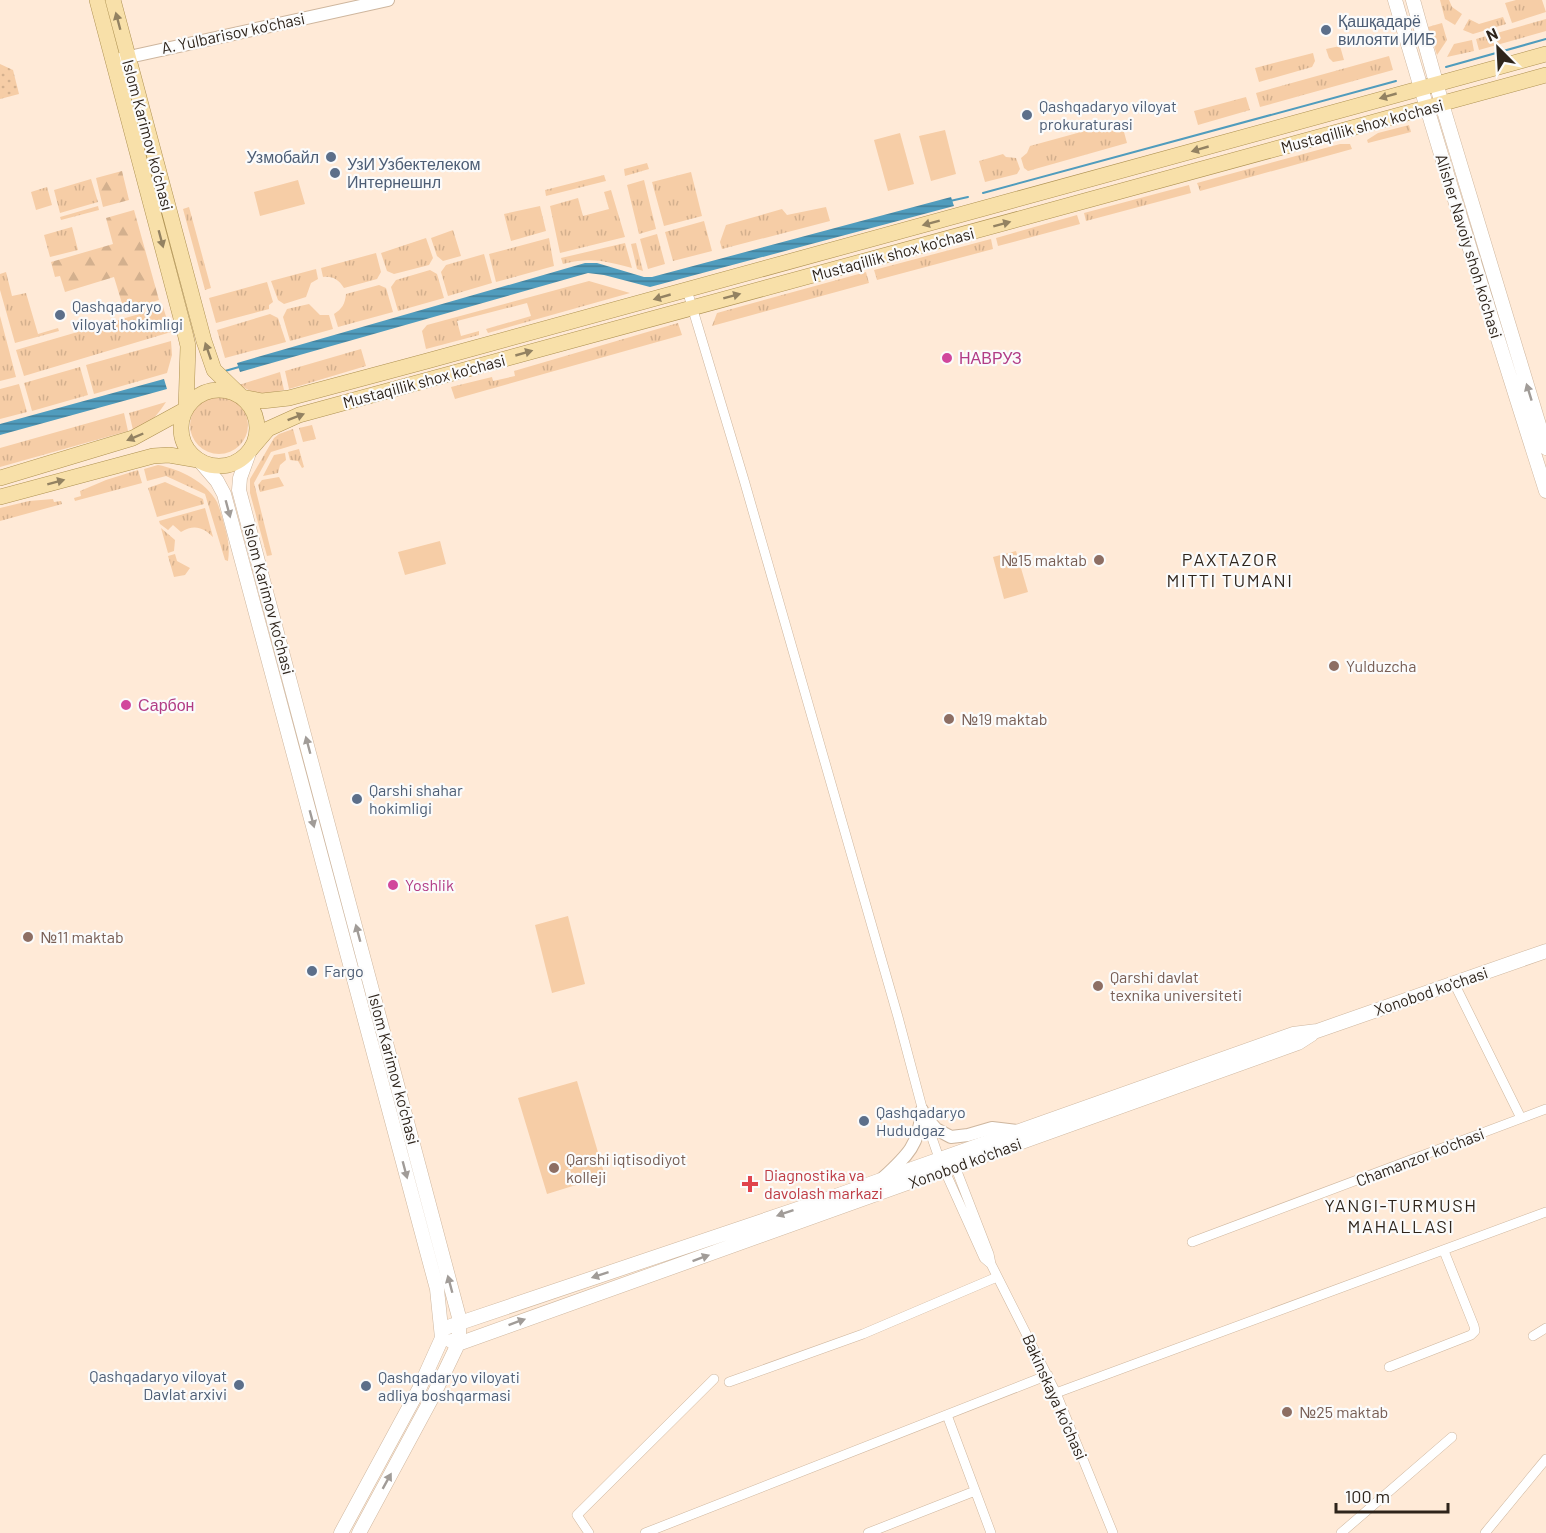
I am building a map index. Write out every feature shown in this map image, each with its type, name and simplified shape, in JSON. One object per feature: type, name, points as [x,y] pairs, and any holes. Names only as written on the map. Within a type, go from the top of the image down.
[{"type":"main road","name":"Islom Karimov ko‘chasi","points":[[97,0],[120,59],[214,370],[242,397]]},
{"type":"main road","name":"Islom Karimov ko‘chasi","points":[[113,0],[120,59],[188,346],[186,409]]},
{"type":"main road","name":"Alisher Navoiy shoh ko'chasi","points":[[1395,0],[1426,109],[1461,215],[1546,448]]},
{"type":"main road","name":"Alisher Navoiy shoh ko'chasi","points":[[1413,0],[1546,491]]},
{"type":"main road","name":"Mustaqillik shox ko'chasi","points":[[242,397],[262,401],[289,398],[1546,54]]},
{"type":"main road","name":"Mustaqillik shox ko'chasi","points":[[250,450],[268,429],[299,416],[692,306],[979,231],[1546,75]]},
{"type":"main road","points":[[0,497],[153,456],[169,455],[221,465],[232,463],[242,458],[250,450],[257,428],[255,416],[242,397],[218,390],[205,392],[194,399],[186,409],[181,431],[190,452],[199,460]]},
{"type":"main road","points":[[0,478],[133,438],[186,409]]},
{"type":"main road","name":"Islom Karimov ko‘chasi","points":[[250,450],[242,468],[239,490],[460,1322],[458,1344],[434,1394],[359,1533]]},
{"type":"main road","name":"Islom Karimov ko‘chasi","points":[[199,460],[217,481],[224,494],[437,1289],[442,1333]]},
{"type":"main road","name":"Xonobod ko'chasi","points":[[442,1333],[460,1322],[881,1179],[948,1162],[1019,1131],[1293,1034],[1317,1031],[1546,951]]},
{"type":"main road","name":"Xonobod ko'chasi","points":[[458,1344],[948,1162],[1298,1043],[1317,1031]]},
{"type":"main road","points":[[341,1533],[419,1389],[442,1333],[458,1344]]},
{"type":"main road","points":[[354,1509],[368,1515]]},
{"type":"street","name":"A. Yulbarisov ko'chasi","points":[[120,59],[366,2],[388,0]]},
{"type":"street","name":"Bakinskaya ko'chasi","points":[[687,290],[744,480],[898,1017],[923,1112],[948,1162],[984,1258],[991,1264],[1048,1375],[1113,1533]]},
{"type":"street","points":[[1454,983],[1521,1118]]},
{"type":"street","name":"Chamanzor ko'chasi","points":[[1192,1242],[1546,1109]]},
{"type":"street","points":[[923,1112],[936,1129],[951,1137],[992,1128],[1019,1131]]},
{"type":"street","points":[[881,1179],[906,1157],[915,1144],[921,1129],[923,1112]]},
{"type":"street","points":[[1056,1393],[1546,1212]]},
{"type":"street","points":[[1389,1367],[1471,1335],[1474,1331],[1444,1251]]},
{"type":"street","points":[[729,1382],[863,1334],[997,1277]]},
{"type":"street","points":[[1533,1336],[1546,1328]]},
{"type":"street","points":[[645,1533],[1048,1375]]},
{"type":"street","points":[[589,1533],[577,1515],[714,1379]]},
{"type":"street","points":[[947,1415],[991,1533]]},
{"type":"street","points":[[1341,1533],[1452,1437]]},
{"type":"street","points":[[1485,1533],[1546,1459]]},
{"type":"street","points":[[868,1533],[975,1491]]},
{"type":"green space","points":[[1440,0],[1449,0],[1452,7],[1462,14],[1455,25],[1445,19]]},
{"type":"green space","points":[[1516,0],[1542,0],[1546,12],[1512,23],[1505,3]]},
{"type":"green space","points":[[1503,17],[1506,24],[1473,34],[1463,30],[1469,19],[1479,24]]},
{"type":"green space","points":[[1546,19],[1546,31],[1479,50],[1476,39]]},
{"type":"green space","points":[[1442,23],[1447,40],[1437,55],[1428,27]]},
{"type":"green space","points":[[1472,40],[1474,51],[1447,57],[1454,44]]},
{"type":"green space","points":[[1340,46],[1344,60],[1333,62],[1326,49]]},
{"type":"green space","points":[[1313,53],[1315,61],[1312,67],[1259,82],[1255,68]]},
{"type":"green space","points":[[1389,56],[1393,70],[1260,107],[1256,93]]},
{"type":"green space","points":[[0,64],[13,70],[19,94],[0,99]]},
{"type":"green space","points":[[1246,97],[1250,110],[1198,125],[1194,111]]},
{"type":"green space","points":[[1121,121],[1127,143],[1028,171],[1024,168],[1021,158],[1030,146]]},
{"type":"green space","points":[[1409,125],[1411,132],[1368,143],[1367,140],[1378,133]]},
{"type":"green space","points":[[945,130],[956,174],[931,181],[919,136]]},
{"type":"green space","points":[[900,133],[914,184],[888,191],[874,140]]},
{"type":"green space","points":[[1340,144],[1350,144],[1352,149],[1200,191],[1197,183]]},
{"type":"green space","points":[[1003,154],[1006,157],[1016,158],[1020,169],[1017,174],[985,182],[979,161]]},
{"type":"green space","points":[[647,163],[649,169],[625,176],[624,169]]},
{"type":"green space","points":[[122,171],[129,200],[103,207],[96,178]]},
{"type":"green space","points":[[691,172],[702,216],[664,226],[652,182]]},
{"type":"green space","points":[[604,175],[606,181],[546,196],[545,190]]},
{"type":"green space","points":[[91,179],[98,202],[60,213],[54,190]]},
{"type":"green space","points":[[298,180],[305,204],[260,216],[254,192]]},
{"type":"green space","points":[[644,180],[656,229],[639,234],[627,185]]},
{"type":"green space","points":[[1189,185],[1191,193],[1086,221],[1084,213]]},
{"type":"green space","points":[[47,187],[52,205],[36,210],[31,192]]},
{"type":"green space","points":[[611,190],[625,237],[560,253],[550,206],[578,198],[583,216],[609,209],[604,192]]},
{"type":"green space","points":[[98,206],[99,210],[61,220],[60,217]]},
{"type":"green space","points":[[540,206],[546,231],[511,241],[504,214]]},
{"type":"green space","points":[[189,207],[211,288],[205,290],[183,209]]},
{"type":"green space","points":[[826,207],[830,221],[722,249],[720,242],[726,225],[782,209],[787,215]]},
{"type":"green space","points":[[134,210],[159,300],[124,310],[114,277],[65,292],[60,276],[55,277],[51,262],[113,244],[106,218]]},
{"type":"green space","points":[[1077,215],[1080,224],[998,246],[996,238]]},
{"type":"green space","points":[[704,221],[712,251],[673,261],[665,232]]},
{"type":"green space","points":[[72,227],[78,250],[50,257],[44,235]]},
{"type":"green space","points":[[453,230],[461,256],[443,261],[437,256],[431,238]]},
{"type":"green space","points":[[657,234],[665,264],[648,269],[640,239]]},
{"type":"green space","points":[[426,238],[433,258],[429,265],[394,274],[387,271],[381,253]]},
{"type":"green space","points":[[549,238],[554,266],[496,282],[489,254]]},
{"type":"green space","points":[[991,239],[993,249],[877,280],[874,270]]},
{"type":"green space","points":[[625,243],[632,268],[598,261],[563,264],[561,258]]},
{"type":"green space","points":[[636,243],[643,271],[637,269],[631,244]]},
{"type":"green space","points":[[376,253],[381,272],[377,279],[344,288],[335,279],[323,277],[321,268]]},
{"type":"green space","points":[[484,254],[492,283],[448,296],[441,272],[446,265]]},
{"type":"green space","points":[[316,269],[318,279],[311,283],[306,297],[284,304],[278,300],[271,281]]},
{"type":"green space","points":[[430,270],[437,274],[444,298],[398,311],[391,287],[396,280]]},
{"type":"green space","points":[[6,272],[12,296],[26,293],[38,334],[58,328],[59,331],[15,343],[0,290],[0,274]]},
{"type":"green space","points":[[866,272],[869,283],[712,326],[717,313]]},
{"type":"green space","points":[[589,281],[630,293],[488,333],[486,329],[531,316],[527,303],[457,321],[461,336],[479,331],[479,335],[426,349],[422,331],[427,325]]},
{"type":"green space","points":[[267,282],[273,302],[269,305],[269,309],[216,323],[209,298]]},
{"type":"green space","points":[[379,285],[386,288],[393,312],[338,327],[334,314],[343,306],[346,294]]},
{"type":"green space","points":[[309,304],[320,315],[329,315],[333,329],[290,341],[283,317],[287,309]]},
{"type":"green space","points":[[163,307],[171,332],[24,376],[16,350]]},
{"type":"green space","points":[[270,314],[278,318],[286,342],[225,358],[217,330]]},
{"type":"green space","points":[[0,316],[16,377],[0,381]]},
{"type":"green space","points":[[678,323],[682,335],[455,399],[451,387],[492,377],[493,381],[515,376],[514,371]]},
{"type":"green space","points":[[171,341],[172,355],[167,373],[94,394],[86,365]]},
{"type":"green space","points":[[361,349],[366,366],[289,389],[285,371]]},
{"type":"green space","points":[[80,367],[88,395],[32,411],[24,383]]},
{"type":"green space","points":[[280,372],[284,390],[258,395],[239,385]]},
{"type":"green space","points":[[19,384],[27,412],[0,419],[0,389]]},
{"type":"green space","points":[[213,396],[225,396],[240,404],[248,419],[248,431],[240,446],[225,454],[213,454],[198,446],[190,431],[190,419],[198,404]]},
{"type":"green space","points":[[166,402],[152,419],[133,430],[129,413]]},
{"type":"green space","points":[[124,413],[128,431],[0,467],[0,448]]},
{"type":"green space","points":[[312,425],[316,439],[303,442],[299,428]]},
{"type":"green space","points":[[293,429],[297,444],[271,452],[254,483],[272,555],[267,556],[250,493],[250,479],[274,438]]},
{"type":"green space","points":[[299,449],[304,467],[302,468],[298,461],[290,460],[288,452]]},
{"type":"green space","points":[[285,453],[286,460],[280,465],[278,473],[263,476],[274,455]]},
{"type":"green space","points":[[158,465],[192,478],[212,495],[218,505],[227,534],[228,561],[225,560],[205,494],[166,476],[147,481],[144,469]]},
{"type":"green space","points":[[138,470],[142,483],[75,501],[74,498],[81,496],[80,491]]},
{"type":"green space","points":[[279,477],[284,486],[260,492],[258,485],[262,480]]},
{"type":"green space","points":[[165,482],[203,499],[204,504],[157,517],[148,488]]},
{"type":"green space","points":[[53,499],[54,502],[61,501],[62,504],[0,521],[0,508],[29,501]]},
{"type":"green space","points":[[205,508],[213,537],[198,528],[190,528],[181,532],[173,525],[168,530],[159,521]]},
{"type":"green space","points":[[161,528],[175,540],[174,551],[168,553]]},
{"type":"green space","points":[[440,541],[446,564],[405,575],[398,552]]},
{"type":"green space","points":[[1016,551],[1028,592],[1004,599],[993,557]]},
{"type":"green space","points":[[175,554],[177,561],[190,568],[185,575],[174,577],[168,556]]},
{"type":"green space","points":[[568,916],[585,984],[552,993],[535,925]]},
{"type":"green space","points":[[577,1081],[605,1176],[547,1194],[518,1098]]},
{"type":"water","points":[[951,197],[954,206],[650,287],[588,273],[240,372],[237,363],[585,263],[597,263],[644,277],[652,277]]},
{"type":"water","points":[[164,379],[167,389],[0,435],[0,424]]},
{"type":"waterway","points":[[1446,67],[1546,39]]},
{"type":"waterway","points":[[983,193],[1396,81]]},
{"type":"waterway","points":[[950,201],[968,197]]},
{"type":"waterway","points":[[225,371],[239,367]]},
{"type":"place","name":"Қашқадарё вилояти ИИБ","points":[[1326,30]]},
{"type":"place","name":"Qashqadaryo viloyat prokuraturasi","points":[[1027,115]]},
{"type":"place","name":"Узмобайл","points":[[331,157]]},
{"type":"place","name":"УзИ Узбектелеком Интернешнл","points":[[335,173]]},
{"type":"place","name":"Qashqadaryo viloyat hokimligi","points":[[60,315]]},
{"type":"place","name":"НАВРУЗ","points":[[947,358]]},
{"type":"place","name":"№15 maktab","points":[[1099,560]]},
{"type":"place","name":"Yulduzcha","points":[[1334,666]]},
{"type":"place","name":"Сарбон","points":[[126,705]]},
{"type":"place","name":"№19 maktab","points":[[949,719]]},
{"type":"place","name":"Qarshi shahar hokimligi","points":[[357,799]]},
{"type":"place","name":"Yoshlik","points":[[393,885]]},
{"type":"place","name":"№11 maktab","points":[[28,937]]},
{"type":"place","name":"Fargo","points":[[312,971]]},
{"type":"place","name":"Qarshi davlat texnika universiteti","points":[[1098,986]]},
{"type":"place","name":"Qashqadaryo Hududgaz","points":[[864,1121]]},
{"type":"place","name":"Qarshi iqtisodiyot kolleji","points":[[554,1168]]},
{"type":"place","name":"Diagnostika va davolash markazi","points":[[750,1184]]},
{"type":"place","name":"Qashqadaryo viloyat Davlat arxivi","points":[[239,1385]]},
{"type":"place","name":"Qashqadaryo viloyati adliya boshqarmasi","points":[[366,1386]]},
{"type":"place","name":"№25 maktab","points":[[1287,1412]]},
{"type":"district","name":"PAXTAZOR MITTI TUMANI","points":[[1230,570]]},
{"type":"district","name":"YANGI-TURMUSH MAHALLASI","points":[[1401,1216]]}]
